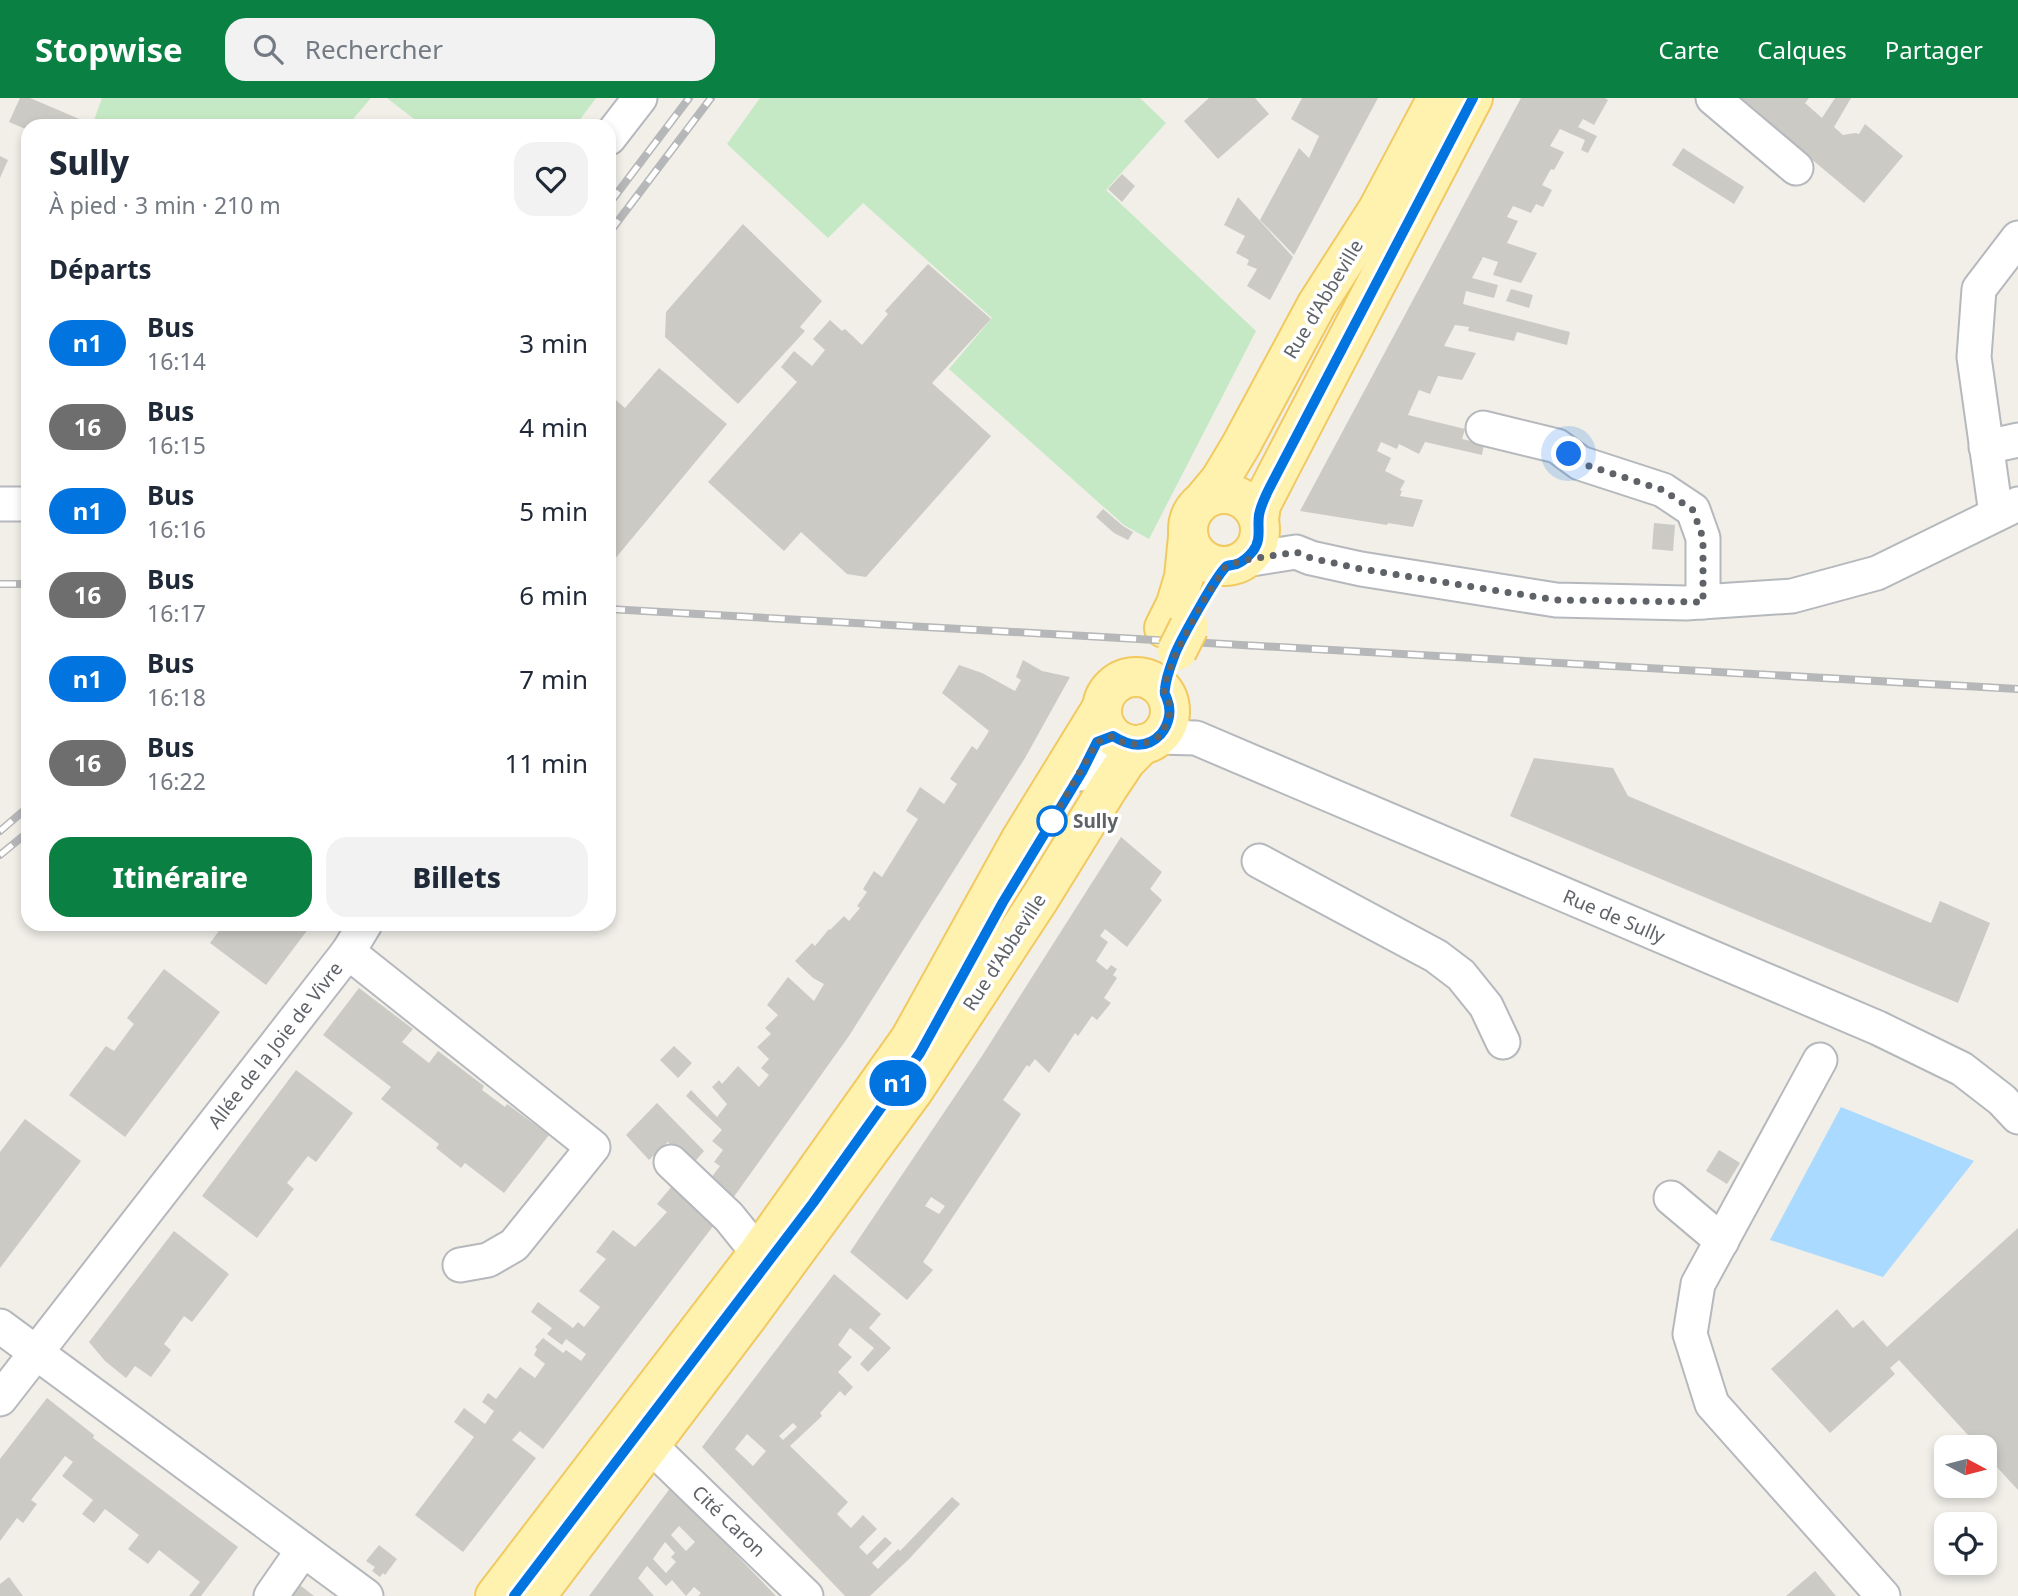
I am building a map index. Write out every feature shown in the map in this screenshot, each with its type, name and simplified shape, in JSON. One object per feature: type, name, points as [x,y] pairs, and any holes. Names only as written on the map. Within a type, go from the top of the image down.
[{"type":"main road","name":"Rue d'Abbeville","points":[[1205,498],[1220,480],[1241,445],[1317,304],[1378,209],[1437,98]]},
{"type":"main road","name":"Rue d'Abbeville","points":[[1162,647],[1247,535],[1473,98]]},
{"type":"main road","points":[[1229,493],[1239,495],[1247,535],[1213,565],[1201,559],[1193,549],[1187,526],[1190,515],[1205,498],[1229,493]]},
{"type":"main road","name":"Rue d'Abbeville","points":[[495,1596],[639,1434],[768,1264],[914,1090],[1040,898],[1149,724],[1167,677],[1162,647],[1184,577],[1188,537]]},
{"type":"main road","points":[[1149,724],[1104,698],[1110,688],[1162,647]]},
{"type":"main road","name":"Rue d'Abbeville","points":[[768,1264],[910,1039],[1021,839],[1149,724]]},
{"type":"main road","name":"Rue d'Abbeville","points":[[536,1596],[639,1434]]},
{"type":"street","points":[[616,129],[640,98]]},
{"type":"street","points":[[1455,98],[1294,405],[1247,535],[1311,558],[1361,569],[1556,600],[1703,602],[1792,596],[1877,572],[2007,509],[2002,443],[1974,357],[1979,289],[2018,238]]},
{"type":"street","points":[[1713,98],[1796,168]]},
{"type":"street","points":[[1483,429],[1557,446],[1580,463],[1663,490],[1693,510],[1703,538],[1703,602]]},
{"type":"street","points":[[0,504],[21,504]]},
{"type":"street","name":"Rue de Sully","points":[[1149,724],[1878,1028],[1962,1069],[2013,1103]]},
{"type":"street","points":[[1259,861],[1436,956],[1461,975],[1486,1006],[1503,1042]]},
{"type":"street","points":[[348,952],[361,931]]},
{"type":"street","name":"Allée de la Joie de Vivre","points":[[0,1399],[348,952],[593,1147],[514,1245],[488,1259],[460,1265]]},
{"type":"street","points":[[1820,1060],[1698,1284],[1690,1334],[1712,1404],[1883,1596]]},
{"type":"street","points":[[671,1162],[729,1217],[768,1264]]},
{"type":"street","points":[[1671,1198],[1722,1241]]},
{"type":"street","points":[[0,1326],[366,1596]]},
{"type":"street","points":[[514,1596],[639,1434]]},
{"type":"street","name":"Cité Caron","points":[[639,1434],[806,1596]]},
{"type":"street","points":[[271,1596],[303,1550]]},
{"type":"green space","points":[[102,98],[371,98],[353,119],[94,119]]},
{"type":"green space","points":[[387,98],[596,98],[580,119],[414,119]]},
{"type":"green space","points":[[760,98],[1140,98],[1166,123],[1106,190],[1256,331],[1149,539],[1124,525],[949,369],[992,318],[863,203],[828,238],[727,144]]},
{"type":"water","points":[[1841,1107],[1974,1161],[1883,1277],[1770,1240]]},
{"type":"building","points":[[20,98],[30,98],[79,119],[21,119],[21,127],[9,122]]},
{"type":"building","points":[[1209,98],[1255,98],[1269,114],[1218,159],[1184,121]]},
{"type":"building","points":[[1302,98],[1378,98],[1294,255],[1260,220],[1299,148],[1309,158],[1319,136],[1291,119]]},
{"type":"building","points":[[1521,98],[1608,100],[1594,125],[1583,119],[1578,127],[1597,136],[1588,153],[1581,150],[1585,140],[1560,129],[1550,146],[1564,152],[1542,185],[1552,190],[1543,207],[1536,204],[1531,213],[1513,206],[1507,217],[1518,221],[1507,243],[1537,253],[1521,283],[1493,275],[1498,262],[1483,257],[1472,278],[1498,285],[1494,298],[1466,291],[1463,304],[1570,332],[1567,345],[1517,332],[1514,341],[1468,331],[1469,327],[1455,325],[1444,346],[1476,353],[1462,380],[1438,376],[1430,394],[1419,390],[1408,415],[1465,429],[1462,439],[1484,444],[1482,455],[1425,442],[1419,454],[1399,444],[1397,449],[1381,442],[1377,451],[1391,458],[1385,471],[1405,481],[1400,496],[1423,500],[1413,527],[1300,511]]},
{"type":"building","points":[[1738,98],[1809,98],[1805,103],[1822,118],[1835,98],[1851,98],[1834,127],[1843,135],[1859,134],[1865,124],[1903,156],[1864,203]]},
{"type":"building","points":[[1683,148],[1744,187],[1734,204],[1672,165]]},
{"type":"building","points":[[0,156],[8,160],[0,178]]},
{"type":"building","points":[[1122,174],[1135,186],[1122,202],[1108,189]]},
{"type":"building","points":[[1238,197],[1293,257],[1270,300],[1247,286],[1257,269],[1247,265],[1249,260],[1236,253],[1245,236],[1224,225]]},
{"type":"building","points":[[743,224],[822,301],[800,327],[805,331],[738,404],[665,337],[666,312]]},
{"type":"building","points":[[928,264],[991,319],[932,383],[991,436],[866,577],[847,574],[801,532],[784,551],[708,482],[797,382],[781,367],[794,351],[812,366],[825,350],[813,339],[830,320],[842,331],[845,329],[862,345],[888,314],[885,311]]},
{"type":"building","points":[[1511,289],[1533,295],[1529,308],[1506,301]]},
{"type":"building","points":[[659,368],[727,424],[616,558],[616,400],[625,408]]},
{"type":"building","points":[[1103,509],[1133,532],[1128,540],[1114,533],[1096,517]]},
{"type":"building","points":[[1654,523],[1675,525],[1673,551],[1652,549]]},
{"type":"building","points":[[1023,660],[1042,671],[1070,677],[1025,758],[849,1036],[728,1205],[707,1183],[720,1166],[714,1162],[723,1150],[712,1141],[722,1130],[686,1096],[691,1090],[717,1117],[727,1104],[712,1087],[719,1080],[722,1084],[738,1066],[759,1087],[769,1075],[761,1068],[769,1059],[757,1047],[771,1034],[765,1028],[778,1015],[767,1005],[788,977],[814,1001],[824,984],[813,978],[795,961],[812,943],[815,946],[844,916],[849,921],[860,908],[857,906],[867,892],[863,889],[874,871],[882,877],[918,819],[906,811],[920,787],[944,804],[957,784],[950,779],[972,746],[977,750],[989,731],[942,693],[959,665],[982,673],[1015,691],[1021,680],[1016,677]]},
{"type":"building","points":[[1534,758],[1613,768],[1628,796],[1931,923],[1940,901],[1990,923],[1958,1003],[1510,816]]},
{"type":"building","points":[[1121,837],[1162,872],[1150,889],[1162,900],[1127,947],[1105,929],[1100,936],[1108,942],[1096,961],[1107,970],[1111,965],[1117,969],[1113,975],[1117,978],[1104,998],[1111,1003],[1097,1020],[1092,1016],[1078,1036],[1075,1033],[1049,1073],[1035,1059],[1029,1067],[1027,1065],[1003,1100],[1021,1114],[923,1262],[933,1270],[907,1300],[850,1252],[980,1059]],"holes":[[[931,1197],[945,1206],[939,1214],[925,1206]]]},
{"type":"building","points":[[219,931],[307,931],[266,985],[210,943]]},
{"type":"building","points":[[164,969],[220,1012],[125,1137],[69,1095],[106,1046],[114,1051],[134,1024],[127,1018]]},
{"type":"building","points":[[359,988],[413,1029],[402,1042],[429,1063],[438,1051],[484,1086],[482,1090],[505,1107],[507,1104],[549,1135],[504,1193],[465,1163],[461,1168],[436,1148],[439,1144],[381,1099],[391,1087],[323,1035]]},
{"type":"building","points":[[674,1046],[692,1063],[678,1078],[660,1060]]},
{"type":"building","points":[[296,1070],[353,1113],[316,1162],[308,1156],[287,1183],[294,1189],[257,1238],[202,1196]]},
{"type":"building","points":[[657,1103],[704,1151],[691,1166],[668,1142],[649,1160],[626,1135]]},
{"type":"building","points":[[25,1119],[81,1161],[0,1268],[0,1152]]},
{"type":"building","points":[[1719,1150],[1740,1163],[1727,1184],[1706,1171]]},
{"type":"building","points":[[673,1185],[720,1217],[543,1449],[520,1431],[512,1440],[536,1458],[463,1552],[415,1515],[474,1437],[454,1422],[464,1408],[485,1424],[494,1411],[482,1402],[488,1393],[496,1399],[520,1367],[535,1378],[545,1364],[534,1355],[537,1349],[535,1347],[543,1338],[563,1353],[566,1350],[581,1361],[586,1354],[566,1339],[562,1345],[547,1334],[552,1328],[531,1312],[538,1302],[573,1328],[578,1322],[584,1327],[600,1307],[579,1291],[606,1259],[596,1252],[613,1230],[635,1247],[667,1212],[657,1204]]},
{"type":"building","points":[[2018,1228],[2018,1490],[1997,1467],[1997,1435],[1968,1435],[1899,1360],[1890,1368],[1895,1374],[1830,1433],[1771,1369],[1837,1309],[1853,1328],[1863,1320],[1887,1347]]},
{"type":"building","points":[[174,1231],[229,1274],[192,1322],[184,1316],[164,1344],[171,1350],[151,1377],[135,1366],[126,1378],[105,1361],[89,1342]]},
{"type":"building","points":[[834,1274],[881,1314],[869,1328],[891,1348],[868,1372],[860,1364],[874,1348],[850,1328],[838,1345],[852,1357],[838,1372],[853,1387],[845,1396],[840,1391],[820,1413],[822,1416],[790,1446],[848,1502],[837,1514],[851,1528],[863,1515],[877,1529],[859,1547],[867,1555],[885,1537],[892,1543],[872,1563],[878,1569],[898,1549],[900,1551],[952,1497],[960,1504],[870,1596],[845,1596],[702,1447]],"holes":[[[793,1423],[797,1427],[783,1440],[779,1436]],[[747,1434],[766,1451],[753,1466],[735,1449]]]},
{"type":"building","points":[[47,1398],[94,1435],[93,1438],[238,1547],[201,1596],[189,1596],[200,1582],[159,1550],[148,1564],[128,1549],[139,1535],[105,1509],[94,1523],[82,1514],[93,1500],[62,1476],[73,1462],[65,1456],[31,1500],[37,1504],[23,1523],[17,1518],[0,1541],[0,1459]]},
{"type":"building","points":[[671,1487],[776,1596],[698,1596],[701,1593],[694,1587],[686,1596],[672,1580],[666,1586],[647,1566],[638,1578],[654,1596],[589,1596]],"holes":[[[679,1526],[695,1542],[686,1551],[671,1535]],[[665,1542],[675,1553],[671,1557],[676,1562],[666,1573],[653,1559]]]},
{"type":"building","points":[[379,1545],[397,1559],[385,1575],[383,1573],[380,1577],[372,1571],[375,1567],[366,1561]]},
{"type":"building","points":[[1815,1571],[1836,1596],[1786,1596]]},
{"type":"building","points":[[9,1577],[23,1596],[0,1596],[0,1584]]},
{"type":"building","points":[[297,1583],[314,1596],[287,1596]]},
{"type":"railway","points":[[616,195],[689,98]]},
{"type":"railway","points":[[616,224],[711,98]]},
{"type":"railway","points":[[0,584],[21,584]]},
{"type":"railway","points":[[616,609],[2018,689]]},
{"type":"railway","points":[[0,831],[21,813]]},
{"type":"railway","points":[[0,855],[21,838]]},
{"type":"bus line","name":"n1","points":[[514,1596],[813,1203],[920,1053],[1003,902],[1082,772],[1097,742],[1113,736],[1126,744],[1143,744],[1151,742],[1164,729],[1170,712],[1164,692],[1177,651],[1202,603],[1226,566],[1245,560],[1258,543],[1261,505],[1473,98]]},
{"type":"place","name":"Sully","points":[[1052,821]]},
{"type":"route","points":[[1052,821],[1050,824],[1097,742],[1113,736],[1126,744],[1143,744],[1158,737],[1164,729],[1170,712],[1164,692],[1167,677],[1202,603],[1226,566],[1245,560],[1296,552],[1361,569],[1556,600],[1703,602],[1703,538],[1693,510],[1663,490],[1580,463],[1569,454]]}]
